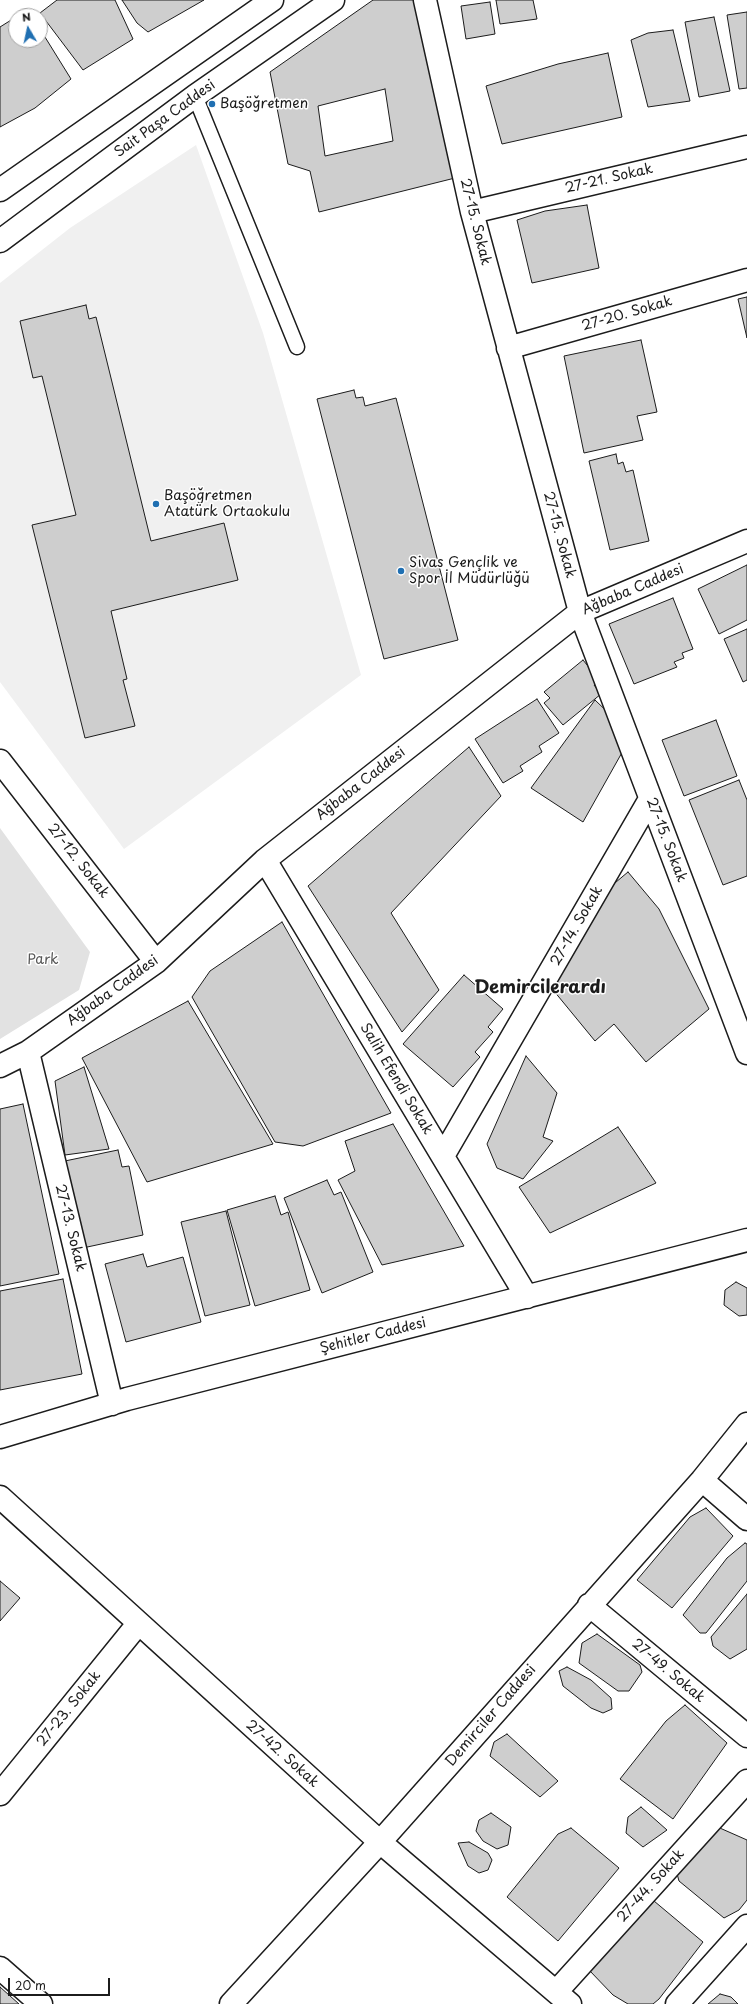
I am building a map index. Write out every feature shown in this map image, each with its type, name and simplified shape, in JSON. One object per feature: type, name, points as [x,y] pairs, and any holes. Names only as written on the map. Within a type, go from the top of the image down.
[{"type":"street","points":[[0,190],[272,0]]},
{"type":"street","name":"Sait Paşa Caddesi","points":[[0,241],[195,96],[333,0]]},
{"type":"street","name":"27-15. Sokak","points":[[425,0],[472,212],[580,612],[747,1053]]},
{"type":"street","name":"27-21. Sokak","points":[[472,212],[747,147]]},
{"type":"street","name":"27-20. Sokak","points":[[508,348],[747,280]]},
{"type":"street","name":"Ağbaba Caddesi","points":[[0,1066],[28,1052],[156,962],[265,860],[580,612],[747,541]]},
{"type":"street","name":"27-12. Sokak","points":[[0,761],[156,962]]},
{"type":"street","name":"27-14. Sokak","points":[[443,1156],[650,799]]},
{"type":"street","name":"Salih Efendi Sokak","points":[[265,860],[527,1297]]},
{"type":"street","name":"27-13. Sokak","points":[[28,1052],[112,1404]]},
{"type":"street","name":"Şehitler Caddesi","points":[[0,1437],[112,1404],[747,1240]]},
{"type":"street","name":"Demirciler Caddesi","points":[[231,2004],[380,1842],[589,1605],[702,1480],[747,1424]]},
{"type":"street","points":[[702,1480],[747,1519]]},
{"type":"street","name":"27-42. Sokak","points":[[0,1497],[138,1624],[380,1842],[563,1998]]},
{"type":"street","name":"27-49. Sokak","points":[[589,1605],[747,1736]]},
{"type":"street","name":"27-23. Sokak","points":[[0,1794],[138,1624]]},
{"type":"street","name":"27-44. Sokak","points":[[563,1998],[747,1781]]},
{"type":"street","points":[[677,2004],[747,1926]]},
{"type":"street","points":[[0,1968],[40,2004]]},
{"type":"lane","points":[[195,96],[297,347]]},
{"type":"shaded area","name":"Başöğretmen Atatürk Ortaokulu","points":[[196,145],[263,333],[361,675],[124,849],[0,682],[0,283],[70,228]]},
{"type":"green space","name":"Park","points":[[0,828],[90,952],[79,990],[0,1039]]},
{"type":"building","points":[[57,0],[115,0],[133,39],[83,70],[48,24],[48,8],[47,8]]},
{"type":"building","points":[[122,0],[204,0],[148,32],[137,23]]},
{"type":"building","points":[[373,0],[419,0],[459,177],[319,212],[310,171],[288,164],[270,72]],"holes":[[[385,89],[393,141],[325,156],[318,106]]]},
{"type":"building","points":[[496,0],[533,0],[537,19],[500,24]]},
{"type":"building","points":[[490,2],[495,34],[466,39],[461,6]]},
{"type":"building","points":[[747,12],[747,88],[739,89],[727,15]]},
{"type":"building","points":[[714,17],[730,91],[699,97],[685,22]]},
{"type":"building","points":[[8,22],[8,48],[48,48],[48,42],[71,79],[35,108],[0,127],[0,27]]},
{"type":"building","points":[[673,30],[690,101],[648,107],[631,40],[648,33]]},
{"type":"building","points":[[608,53],[622,117],[502,144],[486,86],[558,64]]},
{"type":"building","points":[[587,205],[599,268],[532,283],[517,220],[545,211]]},
{"type":"building","points":[[747,297],[747,338],[738,299]]},
{"type":"building","name":"Başöğretmen Atatürk Ortaokulu","points":[[86,305],[89,319],[96,317],[151,541],[224,523],[238,580],[111,611],[127,679],[123,680],[135,726],[85,738],[32,525],[76,515],[42,376],[33,378],[20,321]]},
{"type":"building","points":[[641,340],[657,412],[637,416],[643,440],[584,453],[564,356]]},
{"type":"building","name":"Sivas Gençlik ve Spor İl Müdürlüğü","points":[[354,390],[356,398],[363,397],[365,406],[396,398],[458,640],[384,659],[317,399]]},
{"type":"building","points":[[616,454],[618,464],[623,462],[626,472],[633,470],[649,541],[610,550],[589,461]]},
{"type":"building","points":[[747,565],[747,620],[719,634],[698,589]]},
{"type":"building","points":[[673,598],[693,649],[682,653],[684,658],[674,662],[677,667],[634,684],[609,624]]},
{"type":"building","points":[[747,629],[747,680],[743,682],[724,639]]},
{"type":"building","points":[[583,660],[600,681],[594,685],[601,694],[563,725],[544,703],[550,698],[544,692]]},
{"type":"building","points":[[537,699],[559,733],[539,746],[542,752],[520,766],[523,771],[503,783],[475,739]]},
{"type":"building","points":[[595,700],[619,723],[624,749],[583,822],[531,788]]},
{"type":"building","points":[[716,720],[737,776],[684,796],[662,740]]},
{"type":"building","points":[[469,747],[501,796],[391,913],[439,990],[402,1032],[308,886]]},
{"type":"building","points":[[739,780],[747,800],[747,876],[723,885],[689,800]]},
{"type":"building","points":[[628,872],[659,909],[709,1009],[646,1062],[614,1024],[595,1041],[549,985],[597,898]]},
{"type":"building","points":[[282,922],[391,1113],[303,1146],[275,1142],[192,997],[210,971]]},
{"type":"building","points":[[464,975],[503,1009],[488,1027],[493,1032],[475,1052],[480,1057],[453,1087],[403,1044]]},
{"type":"building","points":[[188,1001],[273,1144],[147,1182],[82,1058]]},
{"type":"building","points":[[526,1056],[557,1093],[543,1137],[553,1141],[523,1179],[497,1168],[487,1144]]},
{"type":"building","points":[[84,1067],[109,1149],[65,1155],[55,1081]]},
{"type":"building","points":[[23,1104],[59,1274],[0,1286],[0,1109]]},
{"type":"building","points":[[393,1124],[464,1246],[382,1265],[338,1180],[355,1171],[345,1141]]},
{"type":"building","points":[[618,1127],[656,1183],[550,1233],[519,1187]]},
{"type":"building","points":[[118,1150],[122,1167],[129,1166],[143,1235],[78,1249],[60,1162]]},
{"type":"building","points":[[327,1180],[334,1195],[341,1192],[373,1272],[322,1293],[284,1198]]},
{"type":"building","points":[[275,1196],[281,1215],[288,1212],[310,1290],[255,1306],[227,1210]]},
{"type":"building","points":[[226,1211],[250,1305],[205,1316],[181,1222]]},
{"type":"building","points":[[143,1254],[147,1267],[183,1257],[201,1322],[126,1342],[105,1264]]},
{"type":"building","points":[[63,1279],[82,1374],[0,1390],[0,1291]]},
{"type":"building","points":[[736,1282],[747,1288],[747,1315],[739,1316],[724,1305],[725,1290]]},
{"type":"building","points":[[706,1508],[733,1536],[672,1608],[637,1580],[690,1517]]},
{"type":"building","points":[[745,1543],[747,1544],[747,1581],[706,1633],[700,1633],[683,1615],[727,1558]]},
{"type":"building","points":[[0,1581],[20,1598],[0,1621]]},
{"type":"building","points":[[747,1594],[747,1649],[730,1659],[713,1646],[711,1637]]},
{"type":"building","points":[[597,1634],[640,1665],[642,1672],[629,1691],[618,1691],[579,1663],[582,1643]]},
{"type":"building","points":[[567,1667],[591,1680],[611,1698],[612,1709],[603,1713],[591,1708],[563,1686],[559,1671]]},
{"type":"building","points":[[685,1705],[727,1743],[673,1819],[620,1779],[666,1721]]},
{"type":"building","points":[[507,1734],[558,1781],[540,1797],[490,1756],[494,1742]]},
{"type":"building","points":[[641,1807],[667,1830],[643,1847],[626,1833],[628,1817]]},
{"type":"building","points":[[491,1813],[511,1827],[508,1845],[497,1849],[483,1841],[476,1831],[479,1820]]},
{"type":"building","points":[[713,1825],[747,1840],[747,1900],[739,1910],[724,1918],[679,1881],[676,1870]]},
{"type":"building","points":[[571,1828],[619,1868],[558,1941],[507,1897],[558,1834]]},
{"type":"building","points":[[469,1842],[488,1853],[492,1860],[488,1870],[479,1873],[468,1866],[458,1843]]},
{"type":"building","points":[[654,1901],[703,1942],[659,1999],[653,2004],[628,2004],[613,1995],[589,1970],[645,1902]]},
{"type":"building","points":[[0,1987],[19,2004],[0,2004]]},
{"type":"building","points":[[720,1994],[731,1997],[738,2004],[708,2004]]},
{"type":"place","name":"Başöğretmen","points":[[212,104]]},
{"type":"place","name":"Başöğretmen Atatürk Ortaokulu","points":[[156,504]]},
{"type":"place","name":"Sivas Gençlik ve Spor İl Müdürlüğü","points":[[401,571]]},
{"type":"district","name":"Demircilerardı","points":[[540,988]]}]
